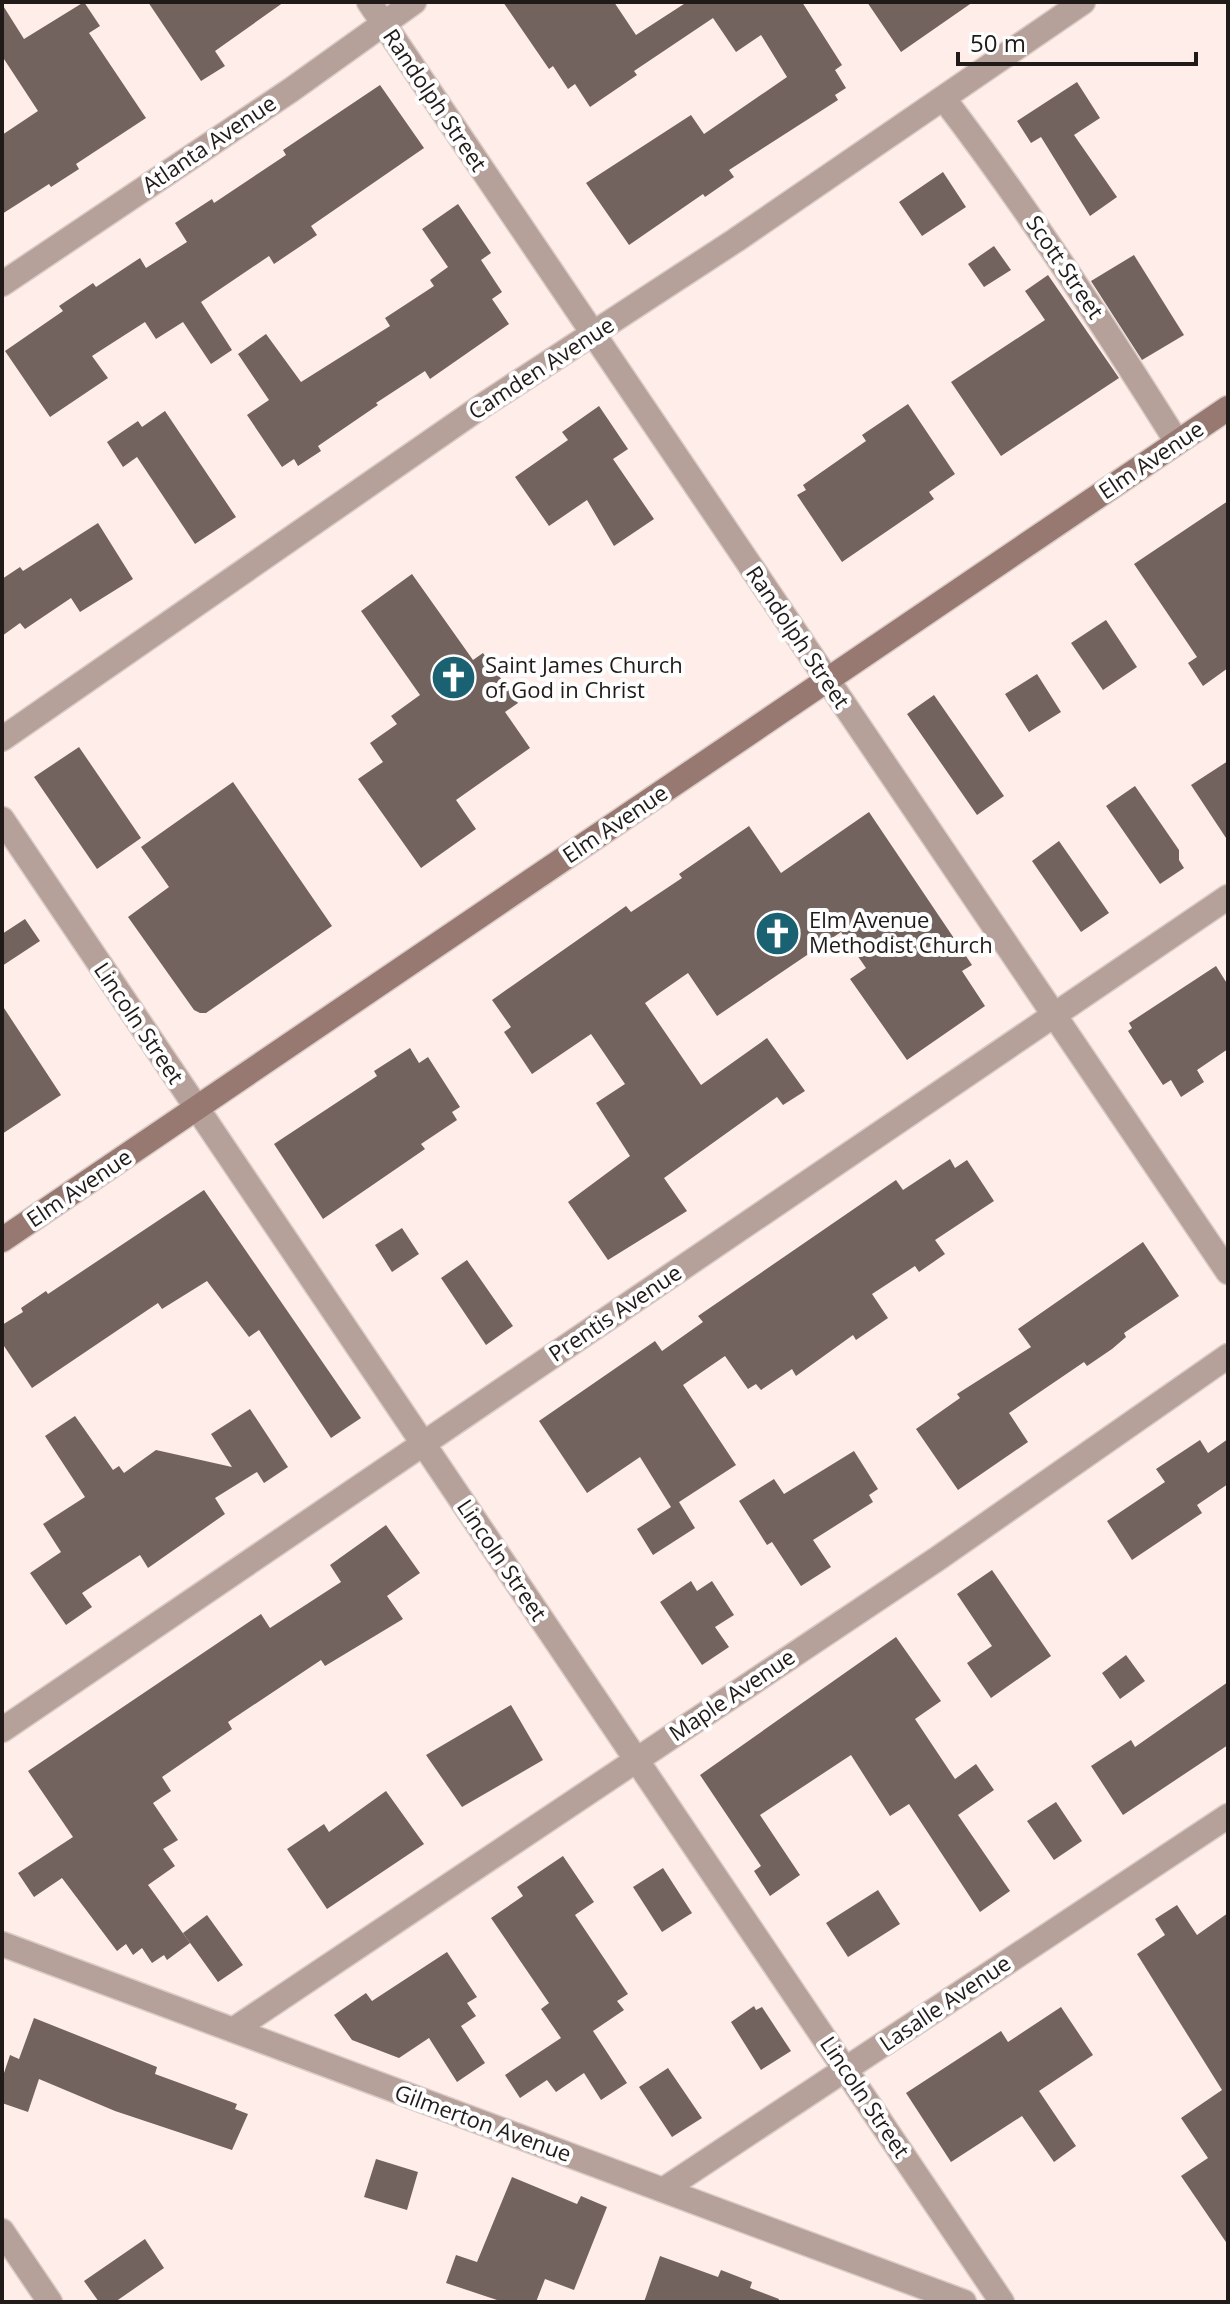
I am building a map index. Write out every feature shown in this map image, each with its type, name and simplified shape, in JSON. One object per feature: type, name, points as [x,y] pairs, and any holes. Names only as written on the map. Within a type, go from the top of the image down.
[{"type":"main road","name":"Elm Avenue","points":[[2,1240],[1228,408]]},
{"type":"street","name":"Randolph Street","points":[[369,2],[1228,1272]]},
{"type":"street","name":"Atlanta Avenue","points":[[2,284],[414,2]]},
{"type":"street","name":"Camden Avenue","points":[[2,739],[482,406],[944,99],[1083,2]]},
{"type":"street","name":"Scott Street","points":[[944,99],[1093,308],[1177,442]]},
{"type":"street","name":"Lincoln Street","points":[[2,819],[1002,2302]]},
{"type":"street","name":"Prentis Avenue","points":[[2,1730],[1228,897]]},
{"type":"street","name":"Maple Avenue","points":[[233,2030],[937,1559],[1228,1356]]},
{"type":"street","name":"Lasalle Avenue","points":[[663,2190],[1228,1816]]},
{"type":"street","name":"Gilmerton Avenue","points":[[2,1944],[964,2302]]},
{"type":"street","points":[[2,2231],[50,2302]]},
{"type":"building","points":[[84,2],[100,26],[89,33],[146,118],[76,164],[79,169],[2,214],[2,135],[38,111],[2,56],[2,4],[24,39]]},
{"type":"building","points":[[148,2],[284,2],[215,51],[225,66],[201,81]]},
{"type":"building","points":[[503,2],[614,2],[636,35],[687,2],[802,2],[842,65],[835,70],[846,88],[835,95],[838,100],[729,170],[734,177],[705,197],[703,194],[629,245],[586,183],[691,115],[704,134],[787,77],[761,35],[736,52],[713,18],[634,71],[637,75],[590,107],[575,84],[568,89],[553,66],[549,69]]},
{"type":"building","points":[[867,2],[973,2],[901,52]]},
{"type":"building","points":[[1077,82],[1100,118],[1074,135],[1117,197],[1090,216],[1041,137],[1031,143],[1017,121]]},
{"type":"building","points":[[380,85],[424,148],[311,226],[317,235],[274,264],[269,256],[201,302],[232,350],[211,364],[183,322],[156,339],[145,322],[92,356],[108,378],[50,417],[5,351],[63,311],[59,306],[93,283],[96,287],[140,258],[146,268],[187,242],[175,223],[212,199],[214,203],[286,155],[283,150]]},
{"type":"building","points":[[943,172],[966,207],[922,236],[899,202]]},
{"type":"building","points":[[458,204],[491,253],[481,260],[502,292],[492,299],[509,324],[430,379],[425,371],[376,403],[378,405],[318,446],[321,451],[298,466],[294,459],[282,467],[247,415],[269,400],[238,354],[266,334],[301,382],[390,326],[385,318],[434,286],[430,280],[448,267],[422,229]]},
{"type":"building","points":[[994,246],[1011,270],[984,287],[968,264]]},
{"type":"building","points":[[1134,255],[1184,335],[1142,360],[1091,281]]},
{"type":"building","points":[[1048,275],[1119,378],[1001,456],[951,382],[1045,320],[1025,291]]},
{"type":"building","points":[[908,404],[955,474],[929,492],[934,499],[842,562],[797,495],[806,490],[803,485],[866,441],[862,435]]},
{"type":"building","points":[[599,406],[628,449],[613,459],[654,519],[614,546],[587,500],[549,526],[515,477],[568,440],[562,432]]},
{"type":"building","points":[[165,411],[236,517],[195,544],[137,457],[123,467],[107,442],[138,421],[142,427]]},
{"type":"building","points":[[1228,501],[1228,668],[1203,686],[1188,663],[1197,657],[1134,564]]},
{"type":"building","points":[[98,523],[133,579],[80,612],[71,598],[25,629],[20,623],[2,636],[2,579],[20,567],[23,571]]},
{"type":"building","name":"Saint James Church of God in Christ","points":[[412,574],[473,660],[483,653],[518,703],[505,712],[530,748],[456,800],[476,829],[421,868],[358,779],[383,762],[370,743],[397,724],[391,716],[420,695],[361,611]]},
{"type":"building","points":[[1106,620],[1137,667],[1103,690],[1071,643]]},
{"type":"building","points":[[1037,674],[1061,712],[1029,732],[1005,694]]},
{"type":"building","points":[[934,695],[1004,796],[977,815],[907,714]]},
{"type":"building","points":[[79,747],[141,838],[97,869],[34,777]]},
{"type":"building","points":[[1228,761],[1228,841],[1191,785]]},
{"type":"building","points":[[233,782],[332,926],[206,1013],[200,1013],[194,1010],[128,917],[169,887],[141,847]]},
{"type":"building","points":[[1135,786],[1179,850],[1179,860],[1184,868],[1160,884],[1106,806]]},
{"type":"building","points":[[869,812],[972,965],[962,971],[985,1006],[907,1060],[850,979],[866,968],[841,932],[717,1016],[688,973],[645,1003],[701,1085],[767,1038],[805,1091],[783,1105],[777,1097],[664,1178],[687,1211],[608,1260],[568,1202],[630,1156],[596,1103],[625,1084],[591,1034],[532,1074],[504,1032],[511,1027],[492,1000],[626,906],[631,912],[682,878],[679,874],[749,826],[781,873]]},
{"type":"building","points":[[1059,841],[1109,913],[1081,932],[1032,861]]},
{"type":"building","points":[[25,919],[40,941],[2,966],[2,934]]},
{"type":"building","points":[[1216,966],[1228,985],[1228,1049],[1197,1070],[1204,1082],[1181,1097],[1171,1080],[1163,1085],[1128,1031],[1132,1028],[1129,1023]]},
{"type":"building","points":[[2,1005],[61,1095],[2,1134]]},
{"type":"building","points":[[410,1048],[419,1063],[428,1057],[460,1107],[452,1112],[457,1120],[421,1144],[425,1149],[323,1219],[274,1144],[377,1076],[374,1071]]},
{"type":"building","points":[[950,1159],[955,1168],[967,1160],[994,1201],[935,1240],[945,1254],[919,1272],[915,1266],[872,1294],[888,1318],[856,1340],[853,1335],[796,1376],[792,1369],[761,1390],[756,1384],[748,1389],[725,1356],[683,1385],[736,1465],[679,1502],[695,1528],[653,1555],[637,1529],[671,1507],[640,1457],[587,1493],[539,1421],[655,1341],[662,1351],[703,1322],[698,1316],[896,1180],[903,1190]]},
{"type":"building","points":[[204,1190],[361,1418],[331,1438],[259,1330],[249,1337],[207,1281],[162,1309],[158,1303],[32,1388],[2,1343],[2,1325],[23,1312],[21,1308],[46,1291],[48,1294]]},
{"type":"building","points":[[402,1228],[419,1254],[392,1272],[375,1245]]},
{"type":"building","points":[[1143,1242],[1179,1296],[1124,1333],[1126,1337],[1112,1349],[1087,1366],[1084,1362],[1009,1413],[1028,1442],[958,1490],[916,1429],[960,1398],[957,1394],[1031,1347],[1018,1329]]},
{"type":"building","points":[[467,1260],[513,1326],[486,1345],[441,1278]]},
{"type":"building","points":[[250,1409],[288,1467],[264,1483],[257,1472],[215,1498],[225,1514],[148,1568],[140,1555],[82,1593],[92,1607],[66,1625],[30,1573],[61,1552],[43,1524],[85,1497],[45,1436],[75,1416],[113,1470],[119,1466],[124,1473],[156,1450],[232,1467],[211,1434]]},
{"type":"building","points":[[1228,1439],[1228,1484],[1197,1505],[1202,1513],[1132,1560],[1107,1521],[1165,1482],[1156,1469],[1200,1440],[1208,1453]]},
{"type":"building","points":[[854,1451],[878,1489],[869,1495],[873,1502],[813,1540],[831,1567],[801,1586],[772,1542],[767,1545],[739,1501],[774,1479],[784,1494]]},
{"type":"building","points":[[386,1525],[420,1573],[387,1596],[403,1619],[325,1666],[321,1660],[228,1722],[232,1729],[162,1777],[171,1791],[153,1803],[178,1840],[163,1849],[175,1866],[148,1885],[190,1943],[167,1960],[164,1955],[152,1963],[142,1948],[133,1955],[126,1944],[117,1951],[62,1878],[34,1897],[18,1873],[73,1837],[28,1771],[261,1614],[270,1628],[341,1582],[330,1565]]},
{"type":"building","points":[[992,1570],[1051,1656],[991,1698],[967,1663],[992,1646],[957,1594]]},
{"type":"building","points":[[691,1581],[697,1591],[712,1581],[734,1615],[715,1627],[729,1647],[702,1665],[660,1602]]},
{"type":"building","points":[[896,1637],[941,1701],[915,1719],[955,1779],[976,1764],[994,1790],[958,1815],[1010,1891],[980,1912],[909,1804],[890,1816],[851,1755],[760,1815],[800,1875],[770,1896],[754,1871],[761,1866],[700,1775]]},
{"type":"building","points":[[1126,1655],[1145,1681],[1120,1699],[1102,1673]]},
{"type":"building","points":[[1228,1682],[1228,1745],[1123,1815],[1091,1766],[1131,1740],[1135,1747]]},
{"type":"building","points":[[511,1705],[543,1760],[462,1807],[426,1755]]},
{"type":"building","points":[[386,1791],[424,1844],[327,1909],[287,1849],[324,1824],[329,1832]]},
{"type":"building","points":[[1056,1802],[1082,1841],[1054,1860],[1027,1821]]},
{"type":"building","points":[[563,1856],[594,1902],[575,1915],[628,1994],[617,2001],[624,2010],[593,2031],[627,2083],[601,2100],[584,2073],[556,2092],[547,2080],[520,2098],[505,2075],[561,2038],[541,2009],[549,2003],[491,1918],[523,1896],[517,1887]]},
{"type":"building","points":[[663,1868],[692,1913],[662,1932],[633,1887]]},
{"type":"building","points":[[878,1890],[900,1924],[848,1957],[826,1923]]},
{"type":"building","points":[[1177,1905],[1197,1935],[1228,1913],[1228,2245],[1181,2176],[1208,2158],[1181,2118],[1222,2090],[1137,1954],[1165,1935],[1155,1919]]},
{"type":"building","points":[[207,1915],[243,1965],[218,1982],[183,1933]]},
{"type":"building","points":[[447,1952],[477,1997],[467,2003],[476,2016],[461,2026],[485,2063],[457,2082],[429,2038],[399,2058],[352,2040],[334,2015],[366,1993],[372,2001]]},
{"type":"building","points":[[754,2006],[756,2010],[762,2007],[791,2051],[761,2070],[731,2022]]},
{"type":"building","points":[[1061,2007],[1093,2055],[1039,2091],[1076,2146],[1054,2162],[1022,2116],[951,2162],[906,2093],[1001,2031],[1008,2042]]},
{"type":"building","points":[[34,2018],[157,2067],[155,2074],[237,2104],[235,2109],[248,2114],[232,2150],[115,2111],[39,2079],[28,2112],[2,2103],[2,2079],[10,2055],[19,2059]]},
{"type":"building","points":[[668,2068],[702,2118],[672,2137],[639,2087]]},
{"type":"building","points":[[376,2159],[418,2172],[407,2210],[364,2197]]},
{"type":"building","points":[[512,2177],[577,2204],[581,2196],[607,2207],[574,2290],[545,2279],[536,2302],[503,2302],[446,2283],[456,2255],[477,2262]]},
{"type":"building","points":[[145,2239],[164,2268],[115,2302],[99,2302],[84,2281]]},
{"type":"building","points":[[660,2256],[718,2277],[721,2270],[752,2282],[750,2288],[779,2299],[778,2302],[644,2302]]},
{"type":"place","name":"Saint James Church of God in Christ","points":[[454,678]]},
{"type":"place","name":"Elm Avenue Methodist Church","points":[[778,933]]}]
